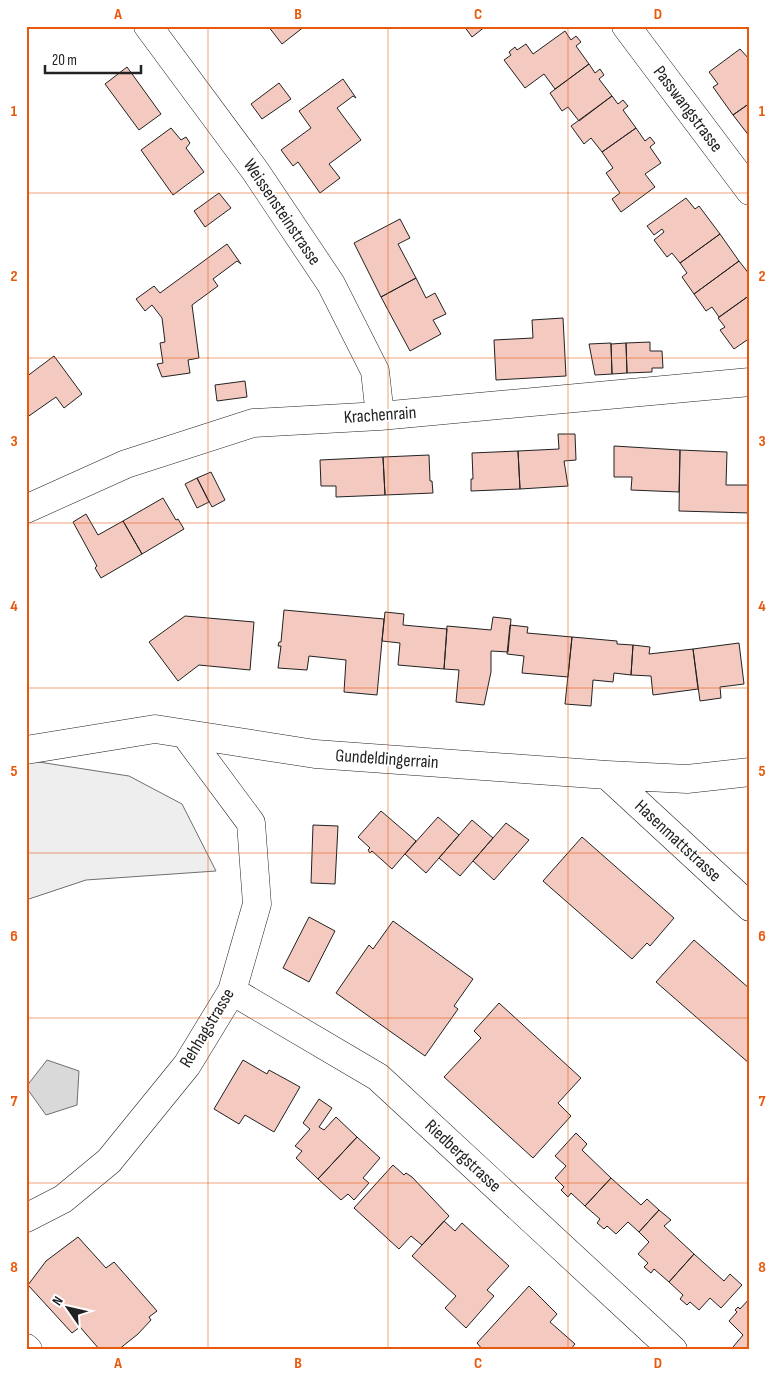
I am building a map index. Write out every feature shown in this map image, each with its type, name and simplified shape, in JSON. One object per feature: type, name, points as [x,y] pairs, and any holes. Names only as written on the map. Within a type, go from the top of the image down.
[{"type":"street","name":"Weissensteinstrasse","points":[[148,26],[256,172],[331,284],[375,371],[380,416]]},
{"type":"street","name":"Passwangstrasse","points":[[626,26],[750,191]]},
{"type":"street","name":"Krachenrain","points":[[26,509],[126,464],[253,423],[380,416],[750,382]]},
{"type":"street","name":"Gundeldingerrain","points":[[26,750],[155,729],[315,754],[687,779],[750,772]]},
{"type":"street","name":"Rehhagstrasse","points":[[26,1218],[63,1199],[108,1161],[187,1065],[232,991],[257,904],[251,823],[185,734]]},
{"type":"street","name":"Hasenmattstrasse","points":[[607,775],[750,907]]},
{"type":"street","name":"Riedbergstrasse","points":[[232,991],[378,1078],[673,1350]]},
{"type":"shaded area","points":[[26,760],[129,776],[182,804],[216,871],[86,880],[26,900]]},
{"type":"shaded area","points":[[47,1060],[79,1071],[77,1105],[46,1115],[26,1087]]},
{"type":"building","points":[[268,26],[305,26],[282,44]]},
{"type":"building","points":[[464,26],[486,26],[472,37]]},
{"type":"building","points":[[565,31],[571,40],[576,36],[581,42],[576,46],[589,64],[555,89],[544,74],[525,88],[504,60],[511,55],[509,52],[515,47],[517,50],[526,44],[533,54]]},
{"type":"building","points":[[740,49],[750,60],[750,103],[733,115],[713,87],[718,84],[709,72]]},
{"type":"building","points":[[589,64],[595,73],[600,69],[604,75],[599,79],[612,96],[579,121],[568,107],[562,111],[550,93]]},
{"type":"building","points":[[127,67],[161,114],[139,130],[105,84]]},
{"type":"building","points":[[343,79],[356,98],[353,96],[337,108],[361,140],[329,164],[340,178],[320,193],[298,162],[293,166],[281,150],[311,128],[299,111]]},
{"type":"building","points":[[279,83],[291,99],[262,119],[251,104]]},
{"type":"building","points":[[612,96],[618,104],[623,100],[628,106],[623,110],[636,128],[602,152],[591,138],[584,144],[571,126]]},
{"type":"building","points":[[750,103],[750,137],[733,115]]},
{"type":"building","points":[[171,128],[181,140],[186,137],[190,143],[186,148],[204,172],[173,195],[141,150]]},
{"type":"building","points":[[636,128],[645,141],[650,137],[655,143],[650,147],[661,163],[645,174],[655,187],[621,212],[612,199],[620,193],[606,173],[613,168],[602,152]]},
{"type":"building","points":[[219,193],[231,208],[205,227],[194,211]]},
{"type":"building","points":[[686,198],[695,209],[699,206],[720,234],[680,263],[672,253],[667,257],[654,240],[664,232],[662,229],[654,235],[647,226]]},
{"type":"building","points":[[400,219],[410,238],[398,244],[416,278],[381,297],[354,243]]},
{"type":"building","points":[[720,234],[739,261],[694,294],[682,277],[687,273],[680,263]]},
{"type":"building","points":[[227,244],[241,264],[237,261],[213,279],[218,286],[192,305],[199,358],[188,360],[190,373],[162,377],[157,364],[163,363],[160,343],[165,342],[162,318],[152,305],[145,311],[136,299],[154,286],[160,293]]},
{"type":"building","points":[[739,261],[750,275],[750,295],[719,317],[712,307],[706,311],[694,294]]},
{"type":"building","points":[[416,278],[426,298],[435,293],[446,314],[433,320],[441,334],[410,351],[381,297]]},
{"type":"building","points":[[750,295],[750,338],[734,349],[720,330],[725,327],[718,318]]},
{"type":"building","points":[[563,318],[566,376],[496,380],[494,340],[533,338],[532,320]]},
{"type":"building","points":[[650,342],[650,351],[662,351],[663,368],[652,368],[652,372],[627,373],[626,343]]},
{"type":"building","points":[[611,343],[612,374],[595,375],[589,344]]},
{"type":"building","points":[[626,343],[627,373],[612,374],[611,344]]},
{"type":"building","points":[[54,356],[82,394],[64,408],[56,397],[26,418],[26,377]]},
{"type":"building","points":[[245,381],[247,397],[217,401],[215,385]]},
{"type":"building","points":[[558,434],[575,434],[576,460],[564,461],[568,486],[520,489],[518,451],[559,449]]},
{"type":"building","points":[[614,446],[680,450],[679,492],[631,490],[632,477],[614,477]]},
{"type":"building","points":[[680,450],[727,452],[726,485],[750,485],[750,513],[679,511]]},
{"type":"building","points":[[518,451],[520,489],[471,491],[471,479],[473,479],[472,453]]},
{"type":"building","points":[[429,455],[430,481],[432,481],[433,493],[385,495],[383,457]]},
{"type":"building","points":[[383,457],[385,495],[336,497],[336,486],[321,486],[320,460]]},
{"type":"building","points":[[211,472],[225,500],[212,507],[197,478]]},
{"type":"building","points":[[197,478],[209,502],[197,508],[185,484]]},
{"type":"building","points":[[163,498],[176,520],[178,519],[184,529],[142,554],[123,521]]},
{"type":"building","points":[[86,514],[98,535],[123,521],[142,554],[101,578],[95,568],[97,566],[73,522]]},
{"type":"building","points":[[284,610],[384,619],[377,695],[344,692],[346,660],[309,656],[307,670],[278,668],[281,646],[278,646],[279,642],[281,642]]},
{"type":"building","points":[[385,612],[404,614],[403,625],[447,629],[444,669],[398,665],[400,643],[382,641]]},
{"type":"building","points":[[185,616],[254,622],[250,670],[199,665],[178,681],[149,642]]},
{"type":"building","points":[[493,617],[511,619],[508,652],[491,651],[491,672],[484,705],[456,702],[459,670],[444,669],[447,626],[491,630]]},
{"type":"building","points":[[510,625],[528,627],[527,633],[572,637],[568,677],[522,673],[524,656],[507,654]]},
{"type":"building","points":[[572,637],[617,641],[617,644],[633,645],[631,675],[614,673],[613,682],[593,680],[591,706],[565,704]]},
{"type":"building","points":[[739,643],[744,684],[720,687],[721,698],[700,701],[693,649]]},
{"type":"building","points":[[633,645],[650,647],[649,654],[693,649],[698,689],[653,695],[651,676],[631,675]]},
{"type":"building","points":[[381,811],[416,841],[392,869],[372,851],[370,853],[368,850],[370,848],[358,837]]},
{"type":"building","points":[[438,817],[459,835],[426,873],[405,854]]},
{"type":"building","points":[[472,820],[493,838],[460,876],[439,858]]},
{"type":"building","points":[[506,823],[529,840],[494,880],[473,861]]},
{"type":"building","points":[[313,825],[338,826],[335,884],[311,883]]},
{"type":"building","points":[[582,837],[674,918],[650,946],[647,943],[632,959],[543,881]]},
{"type":"building","points":[[309,917],[335,931],[309,982],[283,968]]},
{"type":"building","points":[[393,921],[473,979],[454,1006],[458,1009],[425,1056],[336,993],[369,945],[373,949]]},
{"type":"building","points":[[694,940],[750,989],[750,1064],[656,982]]},
{"type":"building","points":[[499,1003],[581,1078],[558,1103],[571,1116],[533,1158],[444,1077],[481,1038],[474,1031]]},
{"type":"building","points":[[243,1060],[267,1074],[269,1070],[300,1087],[274,1132],[245,1115],[239,1124],[214,1109]]},
{"type":"building","points":[[319,1099],[332,1108],[319,1127],[324,1130],[336,1117],[357,1137],[318,1179],[296,1158],[302,1151],[295,1146],[310,1129],[303,1123]]},
{"type":"building","points":[[576,1133],[587,1144],[582,1150],[611,1178],[585,1206],[571,1193],[568,1197],[561,1190],[564,1187],[555,1178],[566,1166],[555,1156]]},
{"type":"building","points":[[357,1137],[380,1158],[363,1178],[369,1183],[354,1200],[348,1194],[341,1200],[318,1179]]},
{"type":"building","points":[[393,1165],[404,1175],[406,1173],[412,1177],[449,1216],[422,1245],[411,1236],[399,1249],[354,1208]]},
{"type":"building","points":[[611,1178],[641,1205],[647,1199],[659,1210],[639,1232],[628,1222],[616,1234],[607,1226],[604,1229],[597,1223],[600,1219],[585,1206]]},
{"type":"building","points":[[659,1210],[671,1220],[664,1226],[694,1254],[669,1282],[654,1269],[651,1273],[644,1267],[648,1263],[638,1254],[649,1242],[639,1232]]},
{"type":"building","points":[[444,1221],[455,1231],[462,1223],[509,1266],[487,1290],[494,1296],[466,1328],[445,1308],[456,1296],[412,1256]]},
{"type":"building","points":[[78,1237],[106,1268],[114,1262],[157,1311],[149,1317],[151,1320],[138,1334],[118,1350],[100,1350],[80,1327],[72,1333],[28,1285],[46,1261]]},
{"type":"building","points":[[694,1254],[724,1281],[730,1274],[742,1285],[721,1308],[710,1298],[699,1310],[690,1302],[687,1305],[680,1299],[683,1295],[669,1282]]},
{"type":"building","points":[[529,1286],[557,1314],[550,1322],[575,1344],[570,1350],[483,1350],[477,1343]]},
{"type":"building","points":[[750,1298],[750,1350],[736,1350],[733,1347],[743,1335],[729,1321],[737,1312],[735,1310],[738,1307],[740,1309]]}]
